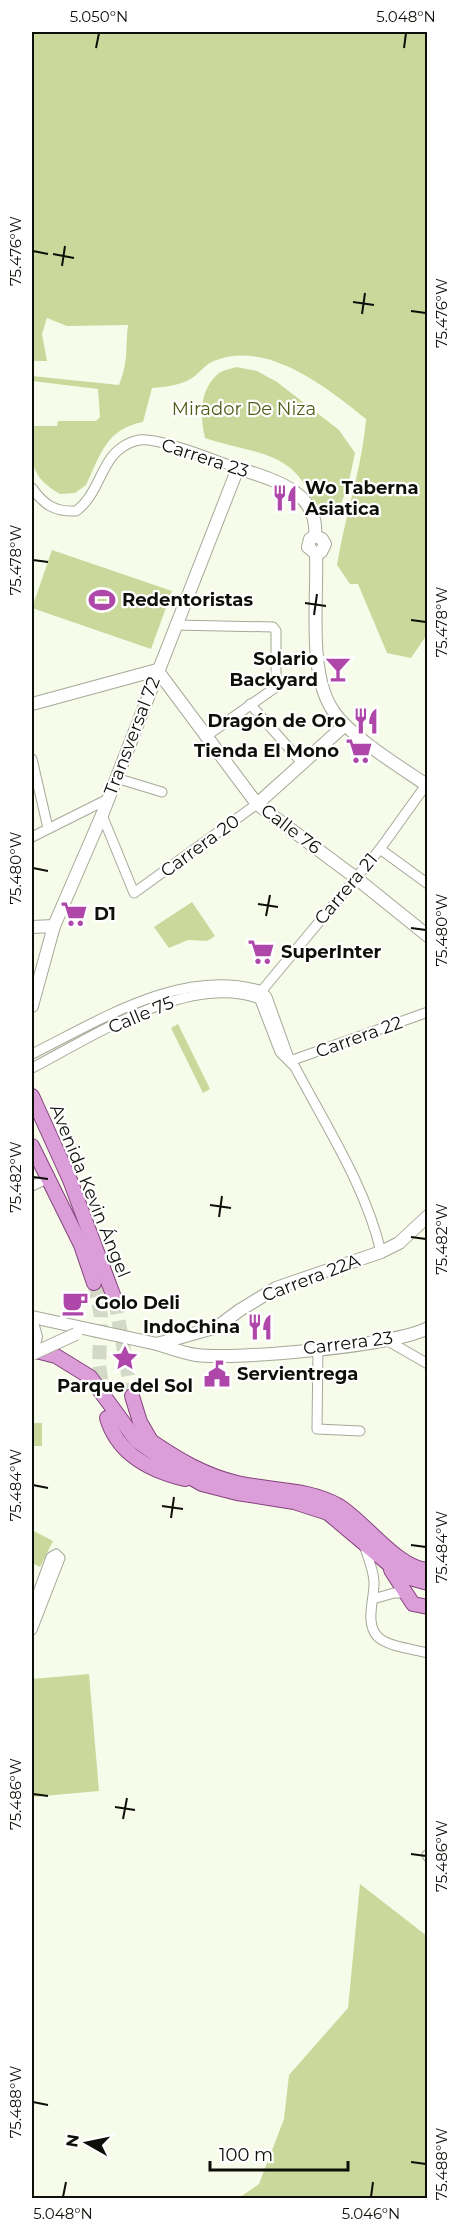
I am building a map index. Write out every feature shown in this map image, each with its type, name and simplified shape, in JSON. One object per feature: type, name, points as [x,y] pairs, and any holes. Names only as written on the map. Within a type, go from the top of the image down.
[{"type":"main road","name":"Avenida Kevin Ángel","points":[[32,1096],[36,1115],[53,1143],[115,1300]]},
{"type":"main road","points":[[32,1148],[46,1151],[53,1143]]},
{"type":"main road","name":"Avenida Kevin Ángel","points":[[32,1148],[81,1245],[94,1283]]},
{"type":"main road","points":[[32,1342],[61,1350],[95,1371],[129,1419],[151,1441],[206,1474],[239,1484],[300,1492],[332,1503],[356,1519],[403,1561],[413,1567],[428,1569]]},
{"type":"main road","points":[[32,1352],[56,1356],[90,1377],[136,1440],[162,1460],[202,1484]]},
{"type":"main road","points":[[132,1396],[140,1422],[151,1441]]},
{"type":"main road","points":[[107,1418],[120,1443],[145,1465],[158,1472],[202,1484],[309,1506],[341,1521],[403,1576],[428,1582]]},
{"type":"main road","points":[[387,1563],[413,1604],[428,1607]]},
{"type":"street","name":"Carrera 23","points":[[32,488],[40,501],[51,508],[76,511],[85,504],[110,459],[119,450],[140,440],[155,442],[238,468],[298,492],[314,518],[315,537],[322,539],[325,544],[323,550],[316,554],[320,674],[332,711],[345,725],[427,785]]},
{"type":"street","name":"Transversal 72","points":[[32,1006],[54,926],[102,815],[238,468]]},
{"type":"street","points":[[175,625],[273,627],[276,631],[277,684],[274,689],[205,736]]},
{"type":"street","points":[[32,704],[157,670]]},
{"type":"street","name":"Calle 76","points":[[157,670],[257,804],[356,878],[428,936]]},
{"type":"street","points":[[250,704],[303,764]]},
{"type":"street","name":"Carrera 20","points":[[102,815],[134,893],[257,804],[345,725]]},
{"type":"street","points":[[32,759],[48,828]]},
{"type":"street","points":[[116,778],[162,792]]},
{"type":"street","name":"Carrera 21","points":[[259,994],[380,849],[427,785]]},
{"type":"street","points":[[32,837],[108,799]]},
{"type":"street","points":[[380,849],[428,884]]},
{"type":"street","points":[[32,927],[54,926]]},
{"type":"street","points":[[32,1054],[141,1000],[185,988],[223,986],[267,997],[290,1061],[361,1194],[377,1232],[381,1251]]},
{"type":"street","name":"Calle 75","points":[[32,1068],[146,1009],[173,1000],[186,996],[259,994]]},
{"type":"street","name":"Carrera 22","points":[[290,1061],[428,1012]]},
{"type":"street","points":[[32,1186],[49,1178]]},
{"type":"street","name":"Carrera 22A","points":[[157,1344],[217,1327],[276,1288],[399,1243],[428,1216]]},
{"type":"street","name":"Carrera 23","points":[[32,1322],[91,1330],[157,1344],[176,1351],[217,1356],[388,1341],[428,1328]]},
{"type":"street","points":[[32,1322],[36,1341],[32,1352]]},
{"type":"street","name":"Carrera 23","points":[[32,1352],[91,1330]]},
{"type":"street","points":[[388,1341],[428,1364]]},
{"type":"street","points":[[318,1348],[317,1429],[360,1431]]},
{"type":"street","points":[[363,1541],[372,1568],[371,1617],[378,1636],[387,1642],[428,1653]]},
{"type":"street","points":[[32,1609],[51,1557],[56,1554],[60,1558],[32,1630]]},
{"type":"street","points":[[373,1599],[394,1593],[406,1593]]},
{"type":"green space","points":[[32,32],[427,32],[428,633],[411,658],[387,653],[358,584],[350,584],[337,565],[361,456],[366,419],[315,381],[295,370],[255,356],[234,356],[214,361],[188,380],[152,388],[143,422],[121,430],[106,444],[86,485],[75,493],[60,494],[37,473],[31,448],[32,426],[57,426],[58,421],[96,421],[100,417],[98,389],[32,381],[32,376],[119,385],[125,362],[128,325],[67,326],[47,318],[42,334],[47,361],[32,361]]},
{"type":"green space","name":"Mirador De Niza","points":[[236,367],[257,371],[277,382],[339,430],[355,453],[348,486],[339,509],[317,513],[309,492],[299,477],[274,458],[205,438],[202,404],[207,388],[220,373]]},
{"type":"green space","name":"Redentoristas","points":[[52,550],[172,591],[151,649],[32,608]]},
{"type":"green space","points":[[192,902],[215,936],[207,941],[188,940],[169,948],[154,927]]},
{"type":"green space","points":[[178,1024],[210,1089],[203,1093],[171,1028]]},
{"type":"green space","points":[[32,1423],[42,1423],[42,1446],[32,1446]]},
{"type":"green space","points":[[32,1530],[53,1541],[40,1567],[32,1563]]},
{"type":"green space","points":[[89,1674],[99,1791],[32,1797],[32,1679]]},
{"type":"green space","points":[[360,1884],[427,1936],[427,2198],[239,2198],[259,2184],[284,2119],[289,2075],[348,2008]]},
{"type":"tunnel","points":[[94,1283],[101,1316],[99,1365],[104,1399]]},
{"type":"tunnel","points":[[115,1300],[132,1396]]},
{"type":"place","name":"Wo Taberna Asiatica","points":[[285,498]]},
{"type":"place","name":"Redentoristas","points":[[102,600]]},
{"type":"place","name":"Solario Backyard","points":[[338,669]]},
{"type":"place","name":"Dragón de Oro","points":[[366,721]]},
{"type":"place","name":"Tienda El Mono","points":[[359,751]]},
{"type":"place","name":"D1","points":[[74,914]]},
{"type":"place","name":"SuperInter","points":[[261,952]]},
{"type":"place","name":"Golo Deli","points":[[75,1303]]},
{"type":"place","name":"IndoChina","points":[[260,1327]]},
{"type":"place","name":"Parque del Sol","points":[[125,1358]]},
{"type":"place","name":"Servientrega","points":[[217,1374]]}]
